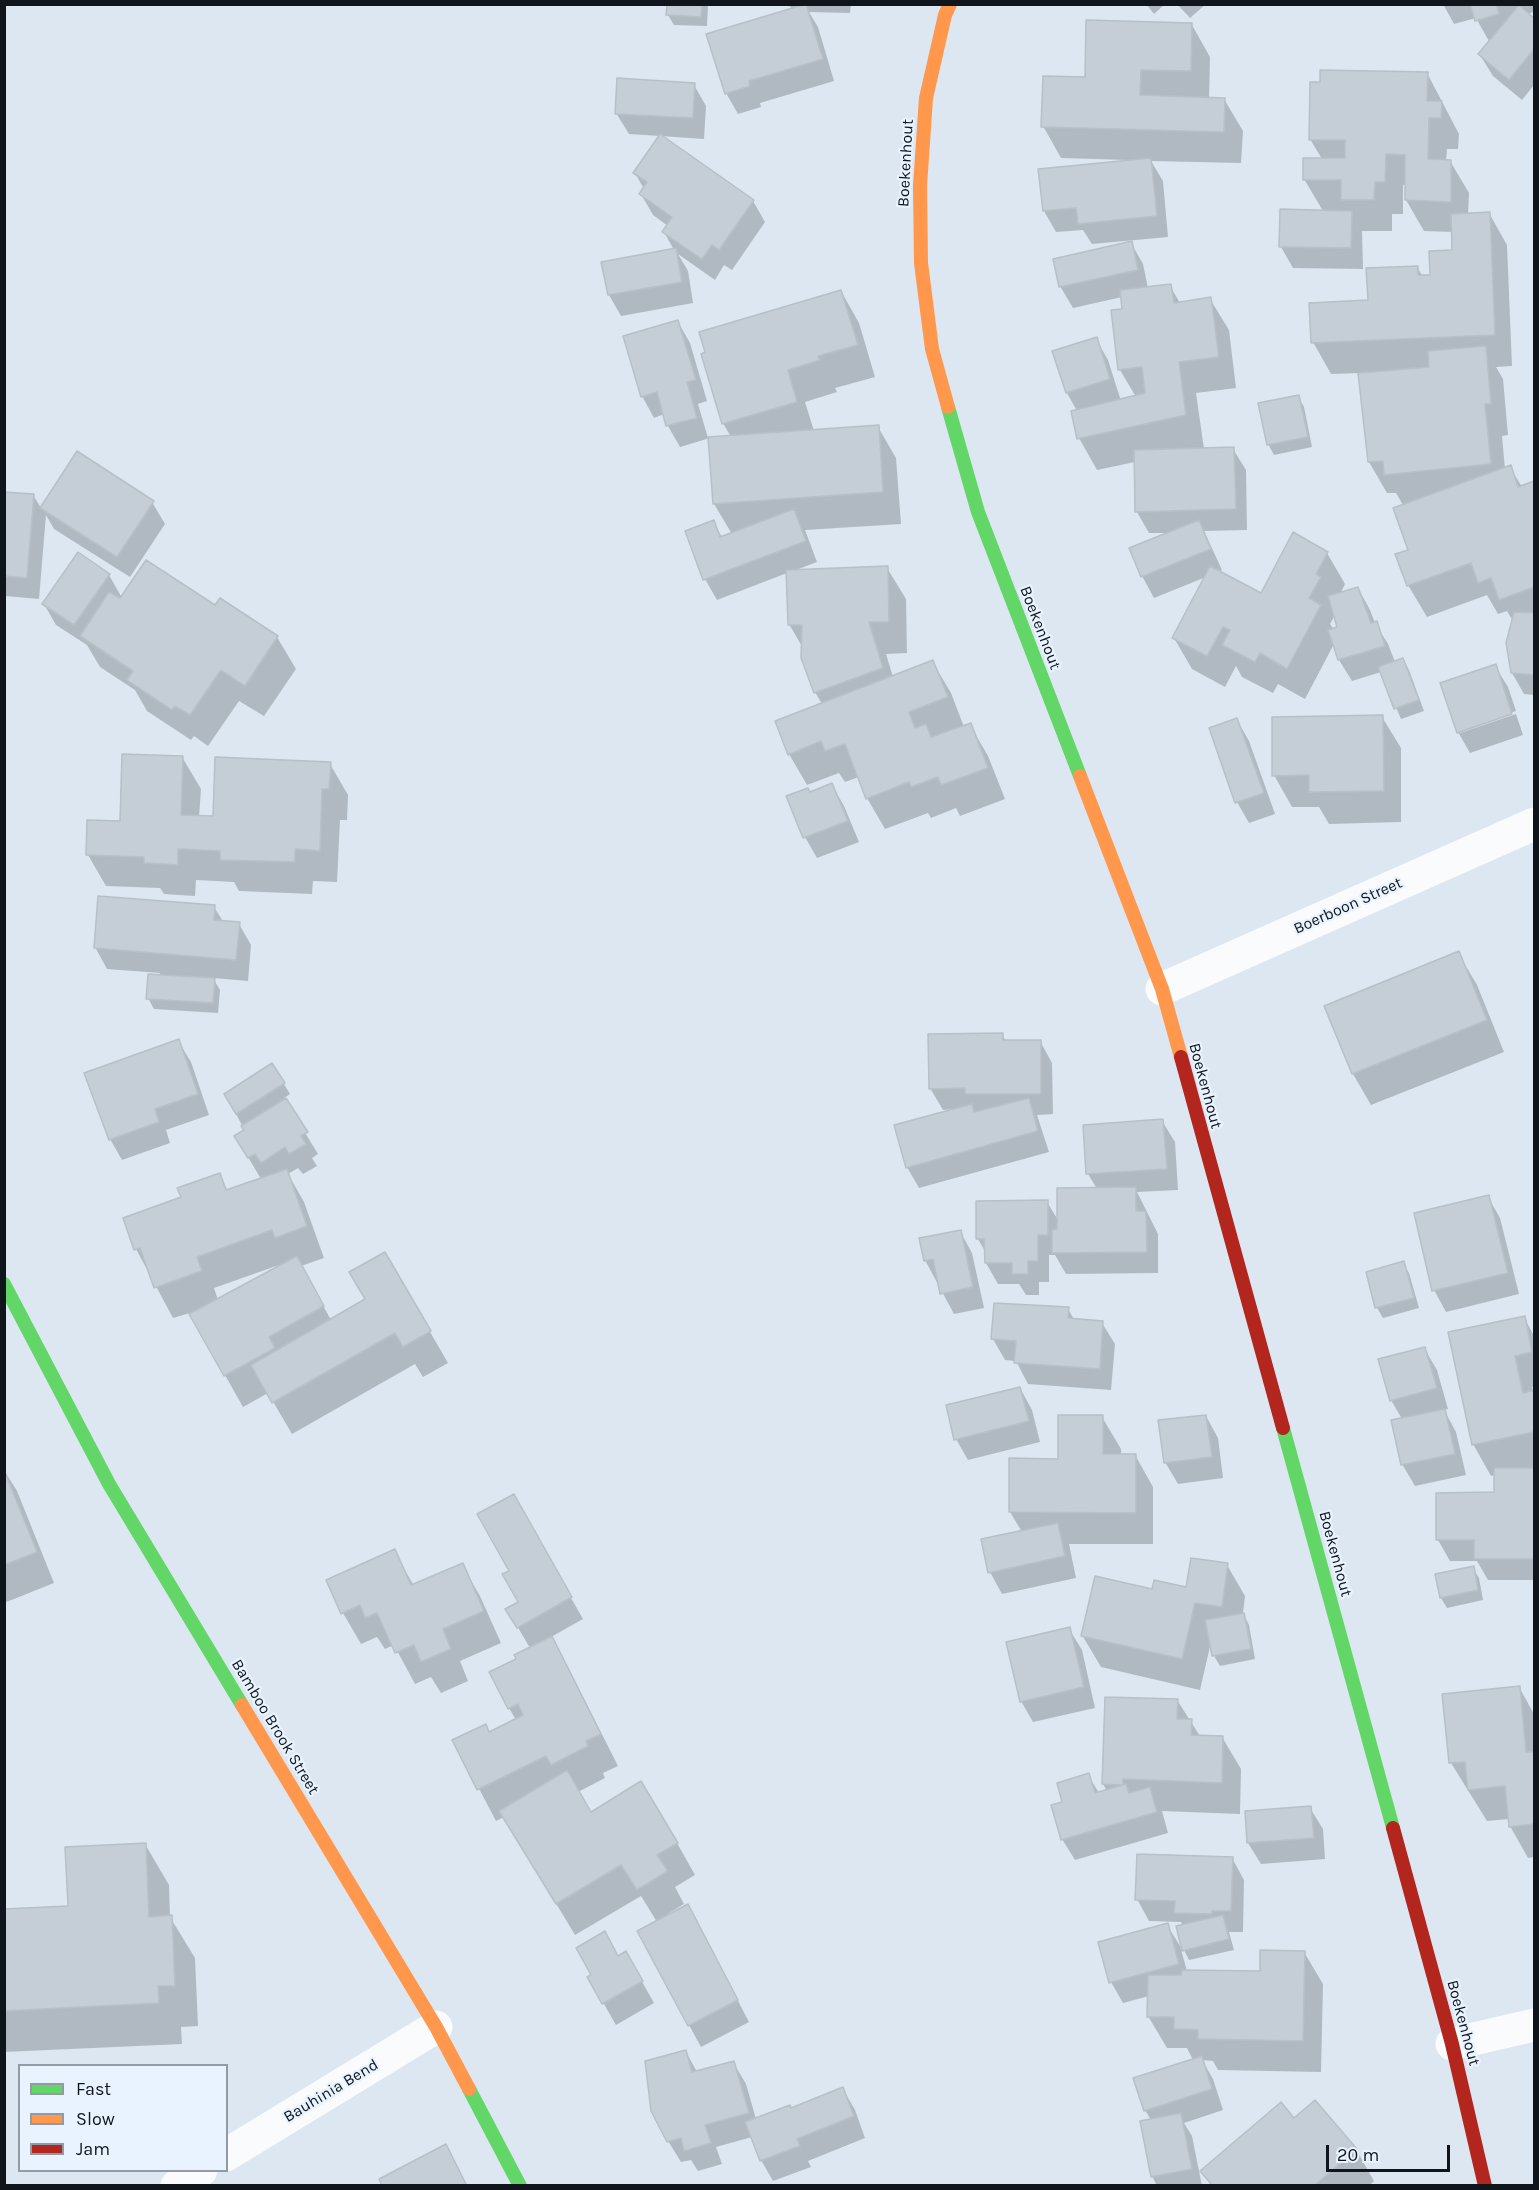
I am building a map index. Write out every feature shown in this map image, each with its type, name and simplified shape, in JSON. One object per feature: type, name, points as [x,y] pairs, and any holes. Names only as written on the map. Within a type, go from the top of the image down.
[{"type":"street","name":"Boekenhout","points":[[950,4],[945,15],[926,98],[920,186],[921,263],[932,350],[978,512],[1161,989],[1452,2044],[1485,2186]]},
{"type":"street","name":"Boerboon Street","points":[[1161,989],[1534,824]]},
{"type":"street","name":"Bamboo Brook Street","points":[[4,1284],[109,1484],[436,2027],[520,2186]]},
{"type":"street","points":[[1452,2044],[1534,2025]]},
{"type":"street","name":"Bauhinia Bend","points":[[228,2154],[436,2027]]},
{"type":"street","points":[[177,2186],[198,2172]]},
{"type":"building","points":[[667,4],[702,4],[701,17],[666,15]]},
{"type":"building","points":[[806,4],[823,59],[749,81],[750,86],[725,94],[706,34]]},
{"type":"building","points":[[1470,4],[1496,4],[1499,14],[1475,21]]},
{"type":"building","points":[[1519,5],[1534,18],[1534,49],[1509,80],[1478,54]]},
{"type":"building","points":[[1086,20],[1192,23],[1191,71],[1141,70],[1140,95],[1225,98],[1224,132],[1041,127],[1043,76],[1085,77]]},
{"type":"building","points":[[1320,70],[1428,72],[1427,101],[1442,101],[1441,118],[1429,118],[1428,159],[1451,160],[1451,202],[1405,200],[1405,155],[1386,154],[1385,182],[1375,182],[1374,200],[1341,200],[1341,180],[1303,180],[1303,158],[1345,158],[1345,140],[1309,140],[1310,82],[1320,82]]},
{"type":"building","points":[[617,78],[695,83],[693,118],[615,114]]},
{"type":"building","points":[[660,134],[754,200],[719,250],[712,245],[702,259],[662,232],[672,217],[639,194],[647,182],[633,173]]},
{"type":"building","points":[[1151,158],[1157,216],[1078,224],[1076,208],[1043,211],[1038,169]]},
{"type":"building","points":[[1280,209],[1352,211],[1351,248],[1279,247]]},
{"type":"building","points":[[1490,212],[1495,335],[1311,343],[1309,303],[1368,300],[1366,268],[1418,266],[1418,275],[1430,275],[1429,251],[1452,250],[1451,214]]},
{"type":"building","points":[[1132,241],[1138,270],[1059,287],[1053,259]]},
{"type":"building","points":[[676,248],[682,282],[608,295],[601,262]]},
{"type":"building","points":[[1171,284],[1174,303],[1211,297],[1219,357],[1179,362],[1186,415],[1077,439],[1071,411],[1145,393],[1142,367],[1118,370],[1111,310],[1122,309],[1120,290]]},
{"type":"building","points":[[841,290],[858,345],[818,356],[820,360],[788,370],[797,402],[722,424],[701,354],[705,352],[699,332]]},
{"type":"building","points":[[678,320],[696,380],[687,382],[697,418],[666,426],[657,392],[641,397],[623,336]]},
{"type":"building","points":[[1097,337],[1110,379],[1066,393],[1052,351]]},
{"type":"building","points":[[1486,346],[1491,404],[1485,404],[1491,464],[1384,475],[1383,461],[1368,462],[1358,373],[1429,367],[1428,351]]},
{"type":"building","points":[[1299,395],[1308,437],[1267,445],[1258,403]]},
{"type":"building","points":[[879,425],[883,492],[713,504],[708,437]]},
{"type":"building","points":[[1234,447],[1236,509],[1135,512],[1134,450]]},
{"type":"building","points":[[77,451],[154,501],[117,557],[40,508]]},
{"type":"building","points":[[1511,465],[1518,487],[1534,481],[1534,587],[1499,600],[1491,578],[1478,583],[1471,563],[1407,586],[1395,554],[1408,550],[1393,508]]},
{"type":"building","points":[[4,492],[34,494],[27,578],[4,576]]},
{"type":"building","points":[[794,509],[806,541],[703,580],[685,531],[714,520],[720,537]]},
{"type":"building","points":[[1199,520],[1211,549],[1141,577],[1129,548]]},
{"type":"building","points":[[1293,532],[1328,552],[1316,574],[1321,577],[1309,598],[1321,605],[1287,669],[1260,653],[1255,662],[1222,645],[1230,630],[1223,627],[1207,656],[1172,638],[1210,566],[1261,593]]},
{"type":"building","points":[[78,552],[110,574],[74,625],[42,604]]},
{"type":"building","points":[[146,560],[215,605],[220,598],[278,636],[245,686],[221,670],[190,715],[175,706],[172,710],[127,680],[133,671],[80,636],[109,592],[120,598]]},
{"type":"building","points":[[888,566],[889,622],[869,622],[883,668],[814,693],[801,658],[802,625],[788,625],[786,570]]},
{"type":"building","points":[[1358,587],[1371,623],[1377,621],[1385,646],[1338,660],[1328,630],[1337,627],[1328,596]]},
{"type":"building","points":[[1514,612],[1534,613],[1534,675],[1511,673],[1506,643]]},
{"type":"building","points":[[1403,658],[1419,700],[1394,709],[1378,667]]},
{"type":"building","points":[[933,660],[948,697],[909,712],[915,728],[926,724],[931,737],[971,723],[988,768],[941,785],[938,777],[911,787],[909,782],[866,799],[845,744],[825,751],[821,741],[788,755],[775,721]]},
{"type":"building","points":[[1496,664],[1512,714],[1457,733],[1440,683]]},
{"type":"building","points":[[1383,715],[1384,791],[1309,792],[1309,775],[1272,776],[1272,717]]},
{"type":"building","points":[[1237,718],[1264,793],[1235,803],[1209,728]]},
{"type":"building","points":[[122,754],[183,756],[181,815],[213,816],[215,757],[331,762],[329,789],[322,789],[320,851],[295,849],[295,862],[220,860],[220,851],[178,849],[178,865],[144,863],[144,857],[86,855],[87,820],[120,821]]},
{"type":"building","points":[[832,783],[848,821],[803,838],[786,796],[808,788],[810,792]]},
{"type":"building","points":[[98,896],[215,905],[214,920],[240,922],[236,960],[94,948]]},
{"type":"building","points":[[1459,951],[1487,1020],[1352,1074],[1324,1006]]},
{"type":"building","points":[[148,974],[215,978],[213,1003],[146,999]]},
{"type":"building","points":[[1003,1033],[1003,1040],[1041,1040],[1041,1094],[965,1094],[965,1088],[929,1089],[928,1034]]},
{"type":"building","points":[[179,1039],[198,1094],[155,1109],[159,1122],[109,1140],[84,1073]]},
{"type":"building","points":[[272,1063],[285,1083],[236,1114],[224,1094]]},
{"type":"building","points":[[286,1098],[308,1132],[301,1136],[306,1144],[289,1154],[285,1147],[261,1163],[255,1154],[248,1158],[234,1136],[244,1130],[241,1126]]},
{"type":"building","points":[[1029,1098],[1038,1131],[906,1168],[894,1125],[972,1104],[974,1112]]},
{"type":"building","points":[[1163,1119],[1167,1169],[1086,1174],[1083,1125]]},
{"type":"building","points":[[287,1169],[307,1226],[275,1238],[272,1230],[197,1257],[202,1271],[154,1288],[140,1248],[134,1250],[123,1218],[181,1197],[177,1188],[220,1173],[226,1190]]},
{"type":"building","points":[[1136,1187],[1136,1211],[1146,1211],[1147,1252],[1052,1253],[1052,1230],[1057,1229],[1057,1188]]},
{"type":"building","points":[[1489,1195],[1508,1273],[1432,1291],[1414,1213]]},
{"type":"building","points":[[1048,1200],[1048,1235],[1038,1235],[1038,1261],[1028,1261],[1028,1274],[1012,1274],[1012,1263],[985,1263],[984,1239],[976,1239],[976,1201]]},
{"type":"building","points":[[961,1230],[973,1287],[940,1294],[933,1259],[924,1261],[919,1238]]},
{"type":"building","points":[[385,1252],[431,1331],[403,1347],[395,1333],[272,1403],[251,1365],[365,1299],[349,1272]]},
{"type":"building","points":[[297,1256],[324,1306],[269,1337],[275,1348],[224,1376],[189,1314]]},
{"type":"building","points":[[1404,1261],[1414,1298],[1375,1308],[1366,1272]]},
{"type":"building","points":[[994,1303],[1069,1307],[1068,1318],[1103,1321],[1100,1369],[1014,1363],[1016,1341],[991,1339]]},
{"type":"building","points":[[1525,1316],[1532,1352],[1515,1356],[1523,1393],[1534,1390],[1534,1432],[1472,1445],[1448,1332]]},
{"type":"building","points":[[1425,1347],[1437,1388],[1390,1401],[1378,1359]]},
{"type":"building","points":[[1020,1387],[1029,1421],[954,1440],[946,1405]]},
{"type":"building","points":[[1445,1409],[1455,1454],[1401,1465],[1391,1420]]},
{"type":"building","points":[[1058,1415],[1103,1415],[1103,1454],[1136,1454],[1136,1513],[1009,1512],[1009,1458],[1058,1459]]},
{"type":"building","points":[[1206,1415],[1212,1457],[1164,1463],[1158,1420]]},
{"type":"building","points":[[1494,1468],[1534,1468],[1534,1559],[1474,1559],[1474,1540],[1436,1540],[1436,1493],[1494,1492]]},
{"type":"building","points":[[4,1470],[37,1552],[4,1565]]},
{"type":"building","points":[[514,1494],[572,1597],[517,1628],[505,1609],[518,1602],[502,1574],[509,1571],[477,1514]]},
{"type":"building","points":[[1058,1523],[1065,1556],[988,1573],[981,1539]]},
{"type":"building","points":[[395,1549],[411,1585],[463,1563],[484,1611],[443,1629],[451,1649],[421,1662],[414,1645],[395,1653],[377,1613],[365,1618],[360,1605],[341,1614],[326,1580]]},
{"type":"building","points":[[1191,1558],[1228,1563],[1222,1607],[1195,1603],[1182,1659],[1081,1636],[1095,1576],[1152,1589],[1154,1580],[1186,1587]]},
{"type":"building","points":[[1474,1566],[1478,1590],[1440,1598],[1435,1574]]},
{"type":"building","points":[[1244,1613],[1251,1649],[1212,1656],[1205,1620]]},
{"type":"building","points":[[1070,1627],[1084,1687],[1020,1702],[1006,1642]]},
{"type":"building","points":[[552,1636],[601,1734],[586,1741],[588,1746],[551,1765],[546,1756],[477,1790],[452,1740],[486,1724],[489,1732],[523,1715],[518,1704],[508,1709],[489,1672],[516,1659],[514,1655]]},
{"type":"building","points":[[1520,1686],[1526,1752],[1534,1752],[1534,1824],[1509,1827],[1505,1786],[1468,1790],[1465,1762],[1449,1763],[1442,1694]]},
{"type":"building","points":[[1105,1697],[1178,1699],[1177,1719],[1192,1719],[1191,1735],[1223,1736],[1222,1783],[1123,1779],[1123,1785],[1102,1784]]},
{"type":"building","points":[[567,1770],[591,1812],[641,1781],[678,1843],[657,1855],[668,1871],[637,1890],[621,1865],[556,1904],[499,1811]]},
{"type":"building","points":[[1089,1773],[1095,1793],[1126,1784],[1129,1793],[1150,1787],[1157,1812],[1061,1840],[1051,1805],[1062,1802],[1057,1783]]},
{"type":"building","points":[[1311,1806],[1314,1838],[1247,1843],[1245,1811]]},
{"type":"building","points":[[146,1843],[149,1917],[172,1915],[175,1986],[158,1986],[159,2003],[4,2011],[4,1909],[68,1906],[65,1847]]},
{"type":"building","points":[[1137,1854],[1233,1857],[1231,1911],[1212,1911],[1212,1914],[1174,1913],[1175,1901],[1135,1900]]},
{"type":"building","points":[[688,1904],[738,2000],[688,2026],[637,1931]]},
{"type":"building","points":[[1223,1915],[1229,1939],[1182,1951],[1176,1926]]},
{"type":"building","points":[[1168,1923],[1179,1964],[1109,1983],[1098,1942]]},
{"type":"building","points":[[605,1931],[618,1956],[626,1951],[643,1981],[602,2004],[587,1977],[591,1975],[576,1948]]},
{"type":"building","points":[[1260,1950],[1305,1951],[1303,2041],[1198,2039],[1198,2030],[1174,2029],[1174,2017],[1147,2017],[1148,1975],[1181,1975],[1182,1970],[1260,1971]]},
{"type":"building","points":[[686,2050],[692,2072],[734,2061],[749,2113],[705,2125],[711,2143],[684,2151],[681,2138],[667,2142],[651,2111],[645,2061]]},
{"type":"building","points":[[1202,2056],[1212,2089],[1144,2111],[1133,2078]]},
{"type":"building","points":[[843,2087],[854,2116],[797,2139],[800,2146],[760,2161],[745,2122],[790,2105],[791,2108]]},
{"type":"building","points":[[1315,2100],[1357,2149],[1314,2186],[1213,2186],[1200,2171],[1281,2102],[1294,2118]]},
{"type":"building","points":[[1181,2113],[1192,2169],[1151,2177],[1140,2121]]},
{"type":"building","points":[[446,2144],[467,2186],[382,2186],[379,2179]]},
{"type":"traffic: fast","points":[[948,407],[978,512],[1080,776]]},
{"type":"traffic: fast","points":[[4,1284],[109,1484],[242,1705]]},
{"type":"traffic: fast","points":[[1283,1428],[1393,1828]]},
{"type":"traffic: fast","points":[[469,2089],[520,2186]]},
{"type":"traffic: slow","points":[[948,407],[932,349],[921,263],[920,186],[926,98],[945,15],[950,4]]},
{"type":"traffic: slow","points":[[1080,776],[1162,989],[1181,1057]]},
{"type":"traffic: slow","points":[[242,1705],[436,2027],[469,2089]]},
{"type":"traffic: jam","points":[[1181,1057],[1283,1428]]},
{"type":"traffic: jam","points":[[1393,1828],[1452,2044],[1485,2186]]}]
